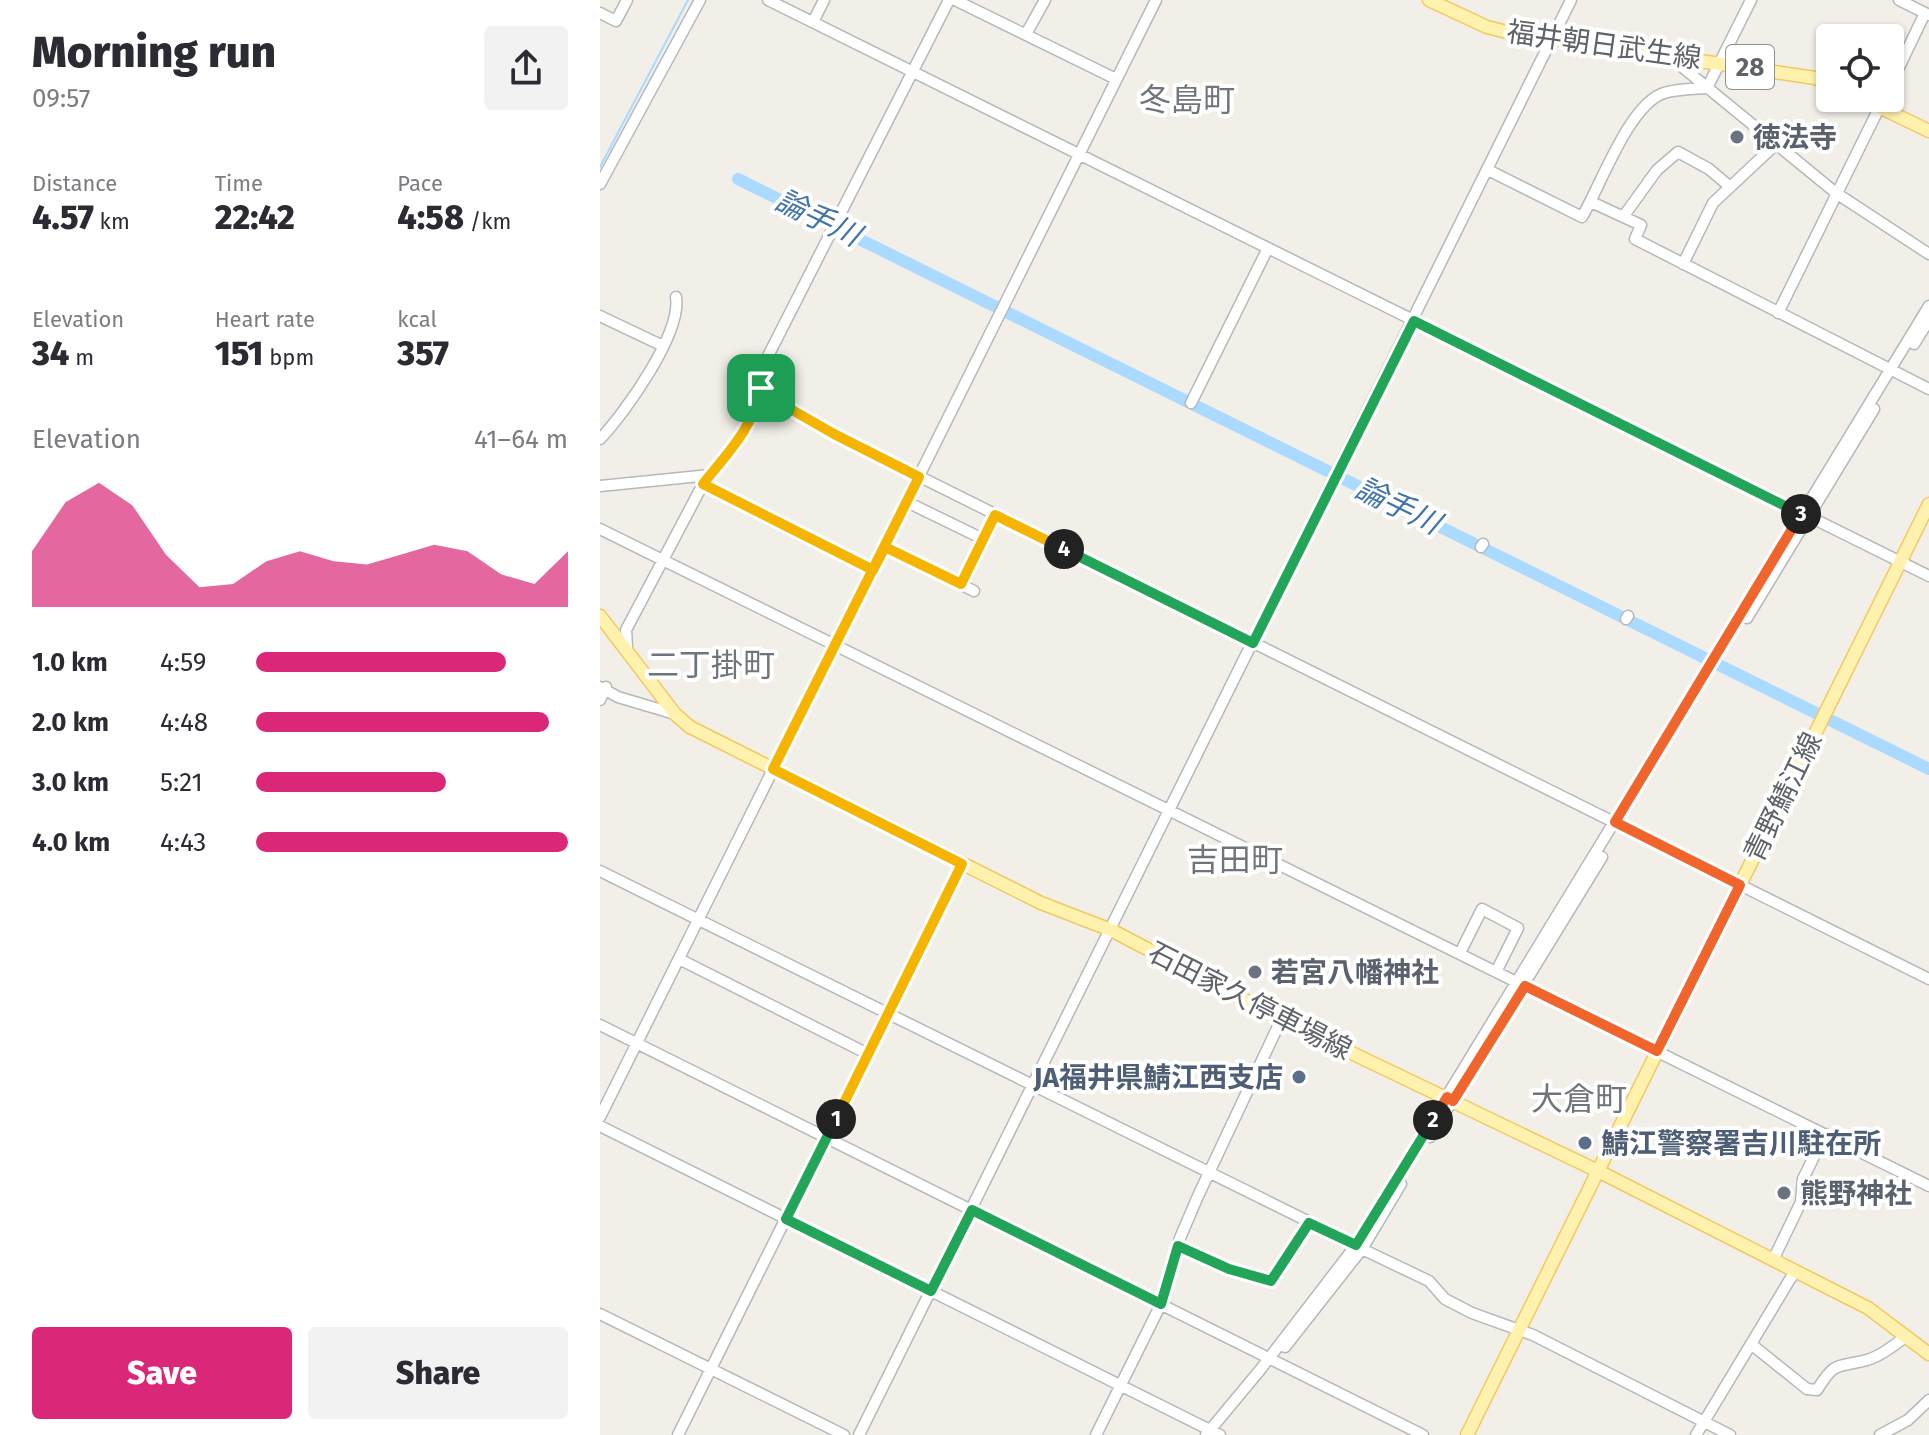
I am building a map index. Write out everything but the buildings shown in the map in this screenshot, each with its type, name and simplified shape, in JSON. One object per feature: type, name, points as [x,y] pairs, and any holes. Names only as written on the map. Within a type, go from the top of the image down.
[{"type":"main road","name":"福井朝日武生線","points":[[1429,0],[1487,27],[1816,78]]},
{"type":"main road","points":[[1898,112],[1929,131]]},
{"type":"main road","name":"青野鯖江線","points":[[1467,1435],[1929,504]]},
{"type":"main road","name":"石田家久停車場線","points":[[600,616],[627,647],[675,714],[690,727],[1041,903],[1111,930],[1287,1022],[1598,1171],[1868,1308],[1929,1354]]},
{"type":"street","points":[[600,13],[616,21],[627,0]]},
{"type":"street","points":[[600,184],[606,163],[700,0]]},
{"type":"street","points":[[768,0],[1929,576]]},
{"type":"street","points":[[813,22],[824,0]]},
{"type":"street","points":[[627,647],[626,630],[706,479],[736,445],[758,404],[767,358],[912,72],[952,0],[1116,79]]},
{"type":"street","points":[[1026,34],[1045,0]]},
{"type":"street","points":[[600,1117],[1156,0]]},
{"type":"street","points":[[859,1435],[1571,0]]},
{"type":"street","points":[[1707,88],[1751,0]]},
{"type":"street","points":[[1899,0],[1927,14],[1904,59]]},
{"type":"street","points":[[1668,56],[1836,193],[1929,254]]},
{"type":"street","points":[[1488,170],[1582,217],[1633,122],[1648,105],[1661,93],[1707,88]]},
{"type":"street","points":[[1778,313],[1877,112]]},
{"type":"street","points":[[1683,264],[1713,203],[1776,144]]},
{"type":"street","points":[[1623,217],[1657,170],[1678,152],[1709,169],[1729,186]]},
{"type":"street","points":[[1591,202],[1641,225],[1635,239],[1929,389]]},
{"type":"street","points":[[1192,402],[1268,248]]},
{"type":"street","points":[[601,436],[650,373],[678,311],[676,297]]},
{"type":"street","points":[[1894,371],[1929,306]]},
{"type":"street","points":[[600,316],[661,345]]},
{"type":"street","points":[[600,1126],[1213,1433],[1359,1247],[1804,515],[1929,320]]},
{"type":"street","points":[[761,388],[766,395],[834,434],[1929,979]]},
{"type":"street","points":[[600,486],[706,479],[873,570]]},
{"type":"street","points":[[907,502],[983,539]]},
{"type":"street","points":[[961,584],[995,515]]},
{"type":"street","points":[[600,529],[1929,1186]]},
{"type":"street","points":[[885,547],[974,591]]},
{"type":"street","points":[[600,700],[603,687],[618,697],[675,714]]},
{"type":"street","points":[[678,1435],[962,864]]},
{"type":"street","points":[[600,871],[1429,1281],[1445,1299],[1472,1313],[1520,1330],[1704,1419],[1730,1435]]},
{"type":"street","points":[[1460,953],[1482,909],[1518,928],[1496,972]]},
{"type":"street","points":[[679,959],[868,1054]]},
{"type":"street","points":[[1096,1435],[1161,1304],[1178,1246],[1210,1171],[1280,1022],[1287,1022]]},
{"type":"street","points":[[600,1025],[1423,1435]]},
{"type":"street","points":[[1773,1260],[1801,1202],[1803,1179],[1825,1134]]},
{"type":"street","points":[[1178,1246],[1229,1269],[1271,1281],[1309,1223]]},
{"type":"street","points":[[1696,1435],[1795,1271]]},
{"type":"street","points":[[600,1314],[844,1435]]},
{"type":"street","points":[[1751,1344],[1807,1389],[1817,1390],[1827,1375],[1844,1362],[1868,1360],[1905,1337]]},
{"type":"street","points":[[1880,1435],[1908,1420],[1929,1400]]},
{"type":"waterway","points":[[600,167],[688,0]]},
{"type":"waterway","name":"論手川","points":[[738,179],[1929,769]]},
{"type":"place","name":"徳法寺","points":[[1737,137]]},
{"type":"place","name":"若宮八幡神社","points":[[1255,972]]},
{"type":"place","name":"JA福井県鯖江西支店","points":[[1299,1077]]},
{"type":"place","name":"鯖江警察署吉川駐在所","points":[[1585,1143]]},
{"type":"place","name":"熊野神社","points":[[1784,1193]]},
{"type":"district","name":"冬島町","points":[[1187,100]]},
{"type":"district","name":"二丁掛町","points":[[711,665]]},
{"type":"district","name":"吉田町","points":[[1235,860]]},
{"type":"district","name":"大倉町","points":[[1579,1099]]},
{"type":"route","points":[[761,388],[758,404],[736,445],[703,484],[873,570],[885,547],[961,584],[995,515],[1253,643],[1414,321],[1801,513],[1615,822],[1740,885],[1657,1051],[1525,986],[1453,1101],[1447,1097],[1356,1245],[1309,1223],[1271,1281],[1229,1269],[1178,1246],[1161,1304],[972,1210],[931,1291],[786,1219],[962,864],[773,769],[838,644],[873,570],[919,477],[834,434],[766,395],[761,388]]}]
